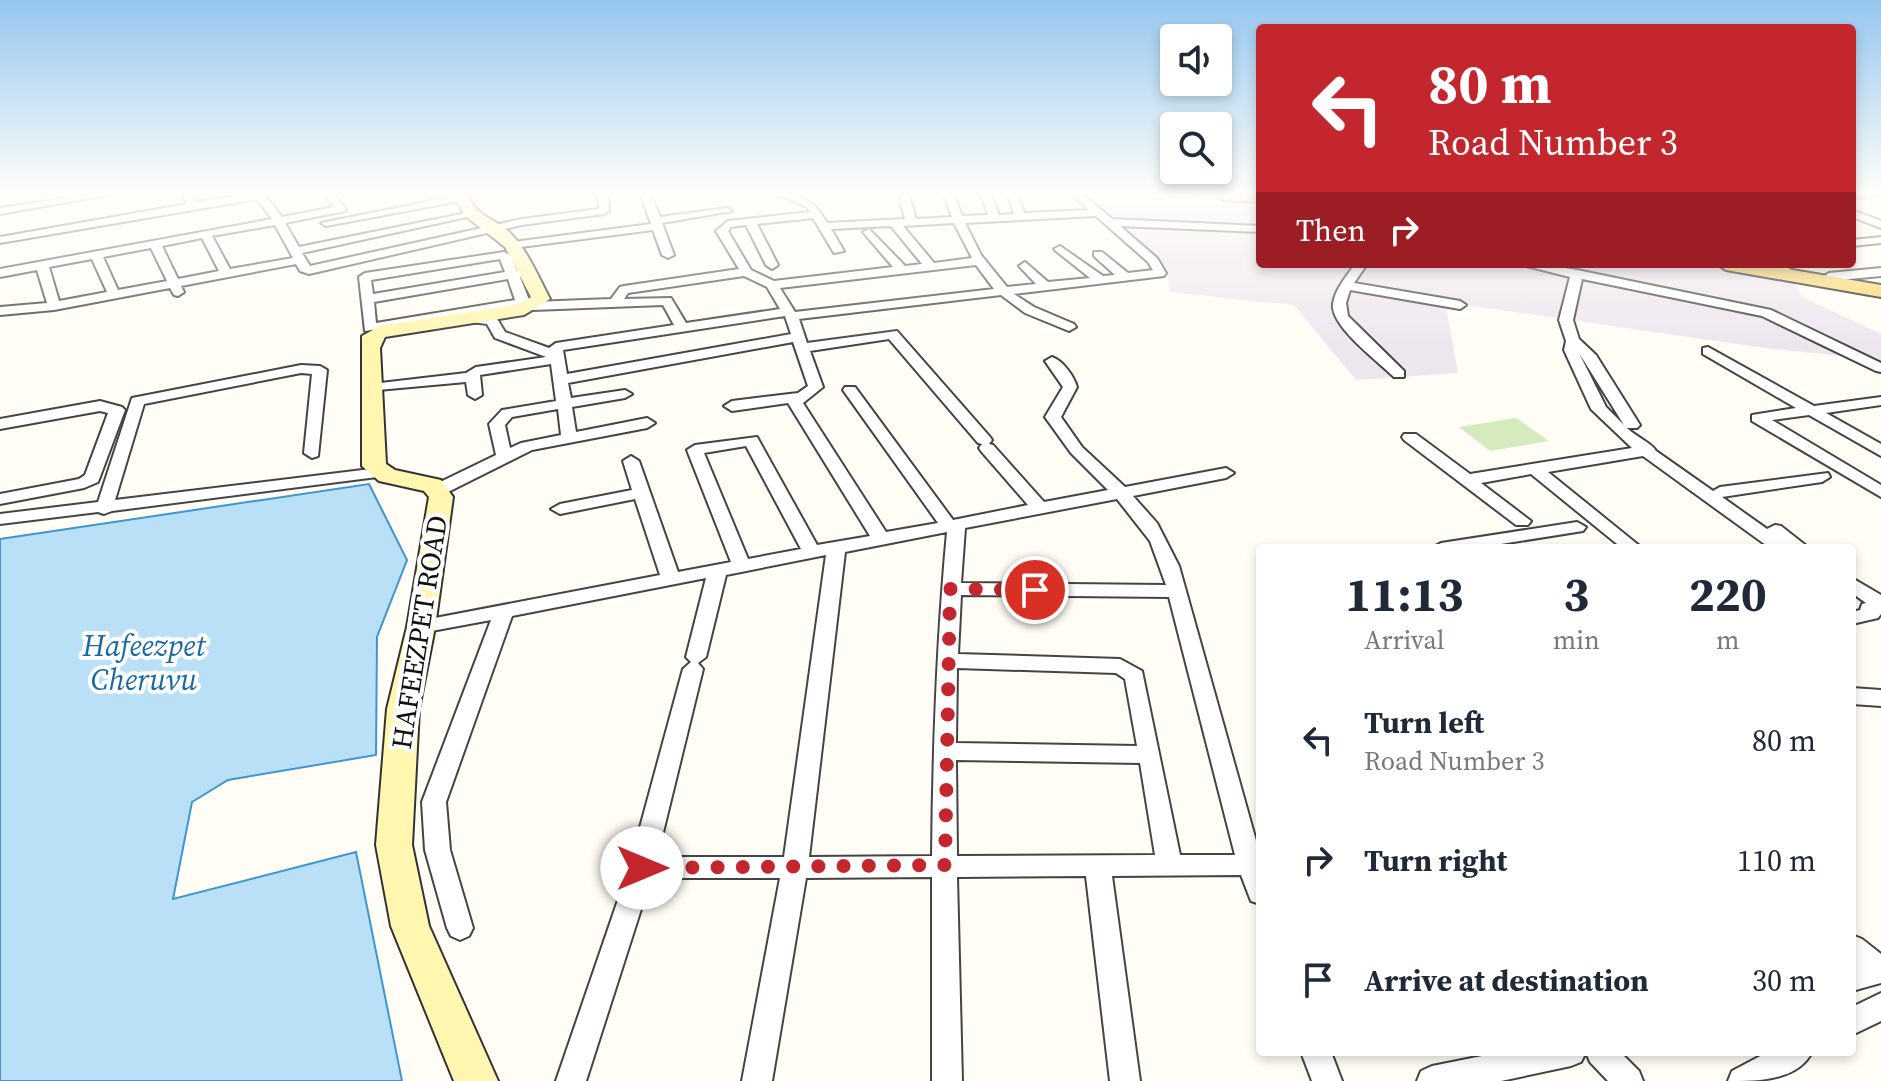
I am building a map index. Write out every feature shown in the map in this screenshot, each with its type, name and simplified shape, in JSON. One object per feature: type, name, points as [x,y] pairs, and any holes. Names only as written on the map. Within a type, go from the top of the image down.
[{"type":"main road","points":[[1752,268],[1881,288]]},
{"type":"main road","points":[[1784,268],[1881,288]]},
{"type":"street","points":[[50,245],[54,306]]},
{"type":"street","points":[[0,273],[147,245]]},
{"type":"street","points":[[156,245],[175,287]]},
{"type":"street","points":[[209,245],[225,272]]},
{"type":"street","points":[[292,245],[304,268],[317,269],[396,253],[413,245]]},
{"type":"street","points":[[0,311],[175,287],[337,245]]},
{"type":"street","points":[[391,245],[396,253]]},
{"type":"street","points":[[499,245],[527,290]]},
{"type":"street","points":[[665,245],[668,255]]},
{"type":"street","points":[[730,245],[746,272],[772,285],[790,314],[816,389],[798,397],[732,406]]},
{"type":"street","points":[[762,245],[772,265]]},
{"type":"street","points":[[835,245],[838,251]]},
{"type":"street","points":[[881,245],[902,270]]},
{"type":"street","points":[[913,245],[931,267]]},
{"type":"street","points":[[971,245],[979,261],[1016,302],[1069,327]]},
{"type":"street","points":[[569,436],[556,347],[790,314],[1160,273],[1134,245]]},
{"type":"street","points":[[1060,249],[1098,278]]},
{"type":"street","points":[[527,290],[502,254],[365,277],[369,327],[373,329],[462,316],[491,320],[500,335],[557,358]]},
{"type":"street","points":[[1098,254],[1123,275]]},
{"type":"street","points":[[96,255],[114,294]]},
{"type":"street","points":[[772,285],[979,261]]},
{"type":"street","points":[[439,264],[445,285],[462,316]]},
{"type":"street","points":[[1025,266],[1043,284]]},
{"type":"street","points":[[1358,268],[1347,286],[1339,310],[1345,321],[1399,374]]},
{"type":"street","points":[[1546,268],[1766,313],[1881,368]]},
{"type":"street","points":[[615,302],[624,290],[746,272]]},
{"type":"street","points":[[1829,277],[1881,272]]},
{"type":"street","points":[[1577,274],[1566,320],[1573,341],[1587,349],[1618,411],[1650,450],[1777,544]]},
{"type":"street","points":[[366,299],[445,285],[527,290],[615,302],[667,301],[683,329]]},
{"type":"street","points":[[1347,286],[1460,305]]},
{"type":"street","points":[[0,519],[104,509],[379,473],[374,466],[372,336],[462,316],[527,290]]},
{"type":"street","points":[[703,326],[718,354]]},
{"type":"street","points":[[560,380],[800,342],[892,334],[1040,508]]},
{"type":"street","points":[[1708,351],[1881,451]]},
{"type":"street","points":[[372,388],[473,377],[484,369],[557,358]]},
{"type":"street","points":[[642,868],[1255,865],[1159,541],[1123,492],[1069,442],[1057,426],[1053,417],[1055,408],[1071,388],[1069,379],[1052,361]]},
{"type":"street","points":[[104,509],[137,401],[301,369],[320,370],[312,453]]},
{"type":"street","points":[[473,377],[475,395]]},
{"type":"street","points":[[850,390],[953,525],[945,865],[947,1081]]},
{"type":"street","points":[[504,456],[497,424],[507,413],[565,401],[625,394]]},
{"type":"street","points":[[798,397],[795,402],[881,539]]},
{"type":"street","points":[[1881,401],[1757,418],[1881,492]]},
{"type":"street","points":[[1864,403],[1881,412]]},
{"type":"street","points":[[0,424],[100,406],[117,410],[92,478],[84,483],[0,499]]},
{"type":"street","points":[[438,490],[504,456],[569,436],[647,423]]},
{"type":"street","points":[[1410,437],[1522,521]]},
{"type":"street","points":[[741,565],[695,450],[751,440],[824,550],[795,866],[757,1081]]},
{"type":"street","points":[[1467,480],[1650,450],[1720,492],[1794,544]]},
{"type":"street","points":[[631,461],[671,579]]},
{"type":"street","points":[[1534,469],[1628,544]]},
{"type":"street","name":"HAFEEZPET ROAD","points":[[379,473],[432,485],[441,497],[421,627],[403,709],[396,774],[394,845],[410,926],[476,1081]]},
{"type":"street","points":[[421,627],[1226,473]]},
{"type":"street","points":[[1720,492],[1822,477]]},
{"type":"street","points":[[560,509],[642,493]]},
{"type":"street","points":[[1467,544],[1577,527]]},
{"type":"street","points":[[571,1081],[642,868],[718,570]]},
{"type":"street","points":[[950,589],[1176,591]]},
{"type":"street","points":[[460,928],[438,857],[432,823],[434,802],[504,611]]},
{"type":"street","points":[[948,661],[1120,666],[1131,670],[1135,676],[1170,867]]},
{"type":"street","points":[[1856,696],[1881,698]]},
{"type":"street","points":[[947,751],[1150,755]]},
{"type":"street","points":[[1098,867],[1125,1081]]},
{"type":"street","points":[[1856,950],[1881,970]]},
{"type":"street","points":[[1856,977],[1881,970]]},
{"type":"street","points":[[1856,1020],[1881,1006]]},
{"type":"street","points":[[1318,1056],[1327,1081]]},
{"type":"street","points":[[1432,1081],[1552,1056]]},
{"type":"street","points":[[1604,1056],[1628,1081]]},
{"type":"street","points":[[1743,1081],[1790,1056]]},
{"type":"shaded area","points":[[1140,245],[1256,245],[1256,268],[1733,268],[1794,279],[1802,297],[1881,334],[1881,365],[1870,359],[1765,348],[1445,302],[1458,373],[1356,380],[1294,305],[1170,292],[1167,268]]},
{"type":"green space","points":[[1516,418],[1549,441],[1490,451],[1459,427]]},
{"type":"water","name":"Hafeezpet Cheruvu","points":[[369,484],[407,560],[377,637],[376,755],[228,780],[192,802],[173,899],[356,852],[402,1081],[0,1081],[0,539]]},
{"type":"route","points":[[642,868],[945,865],[950,589],[1035,590]]}]
